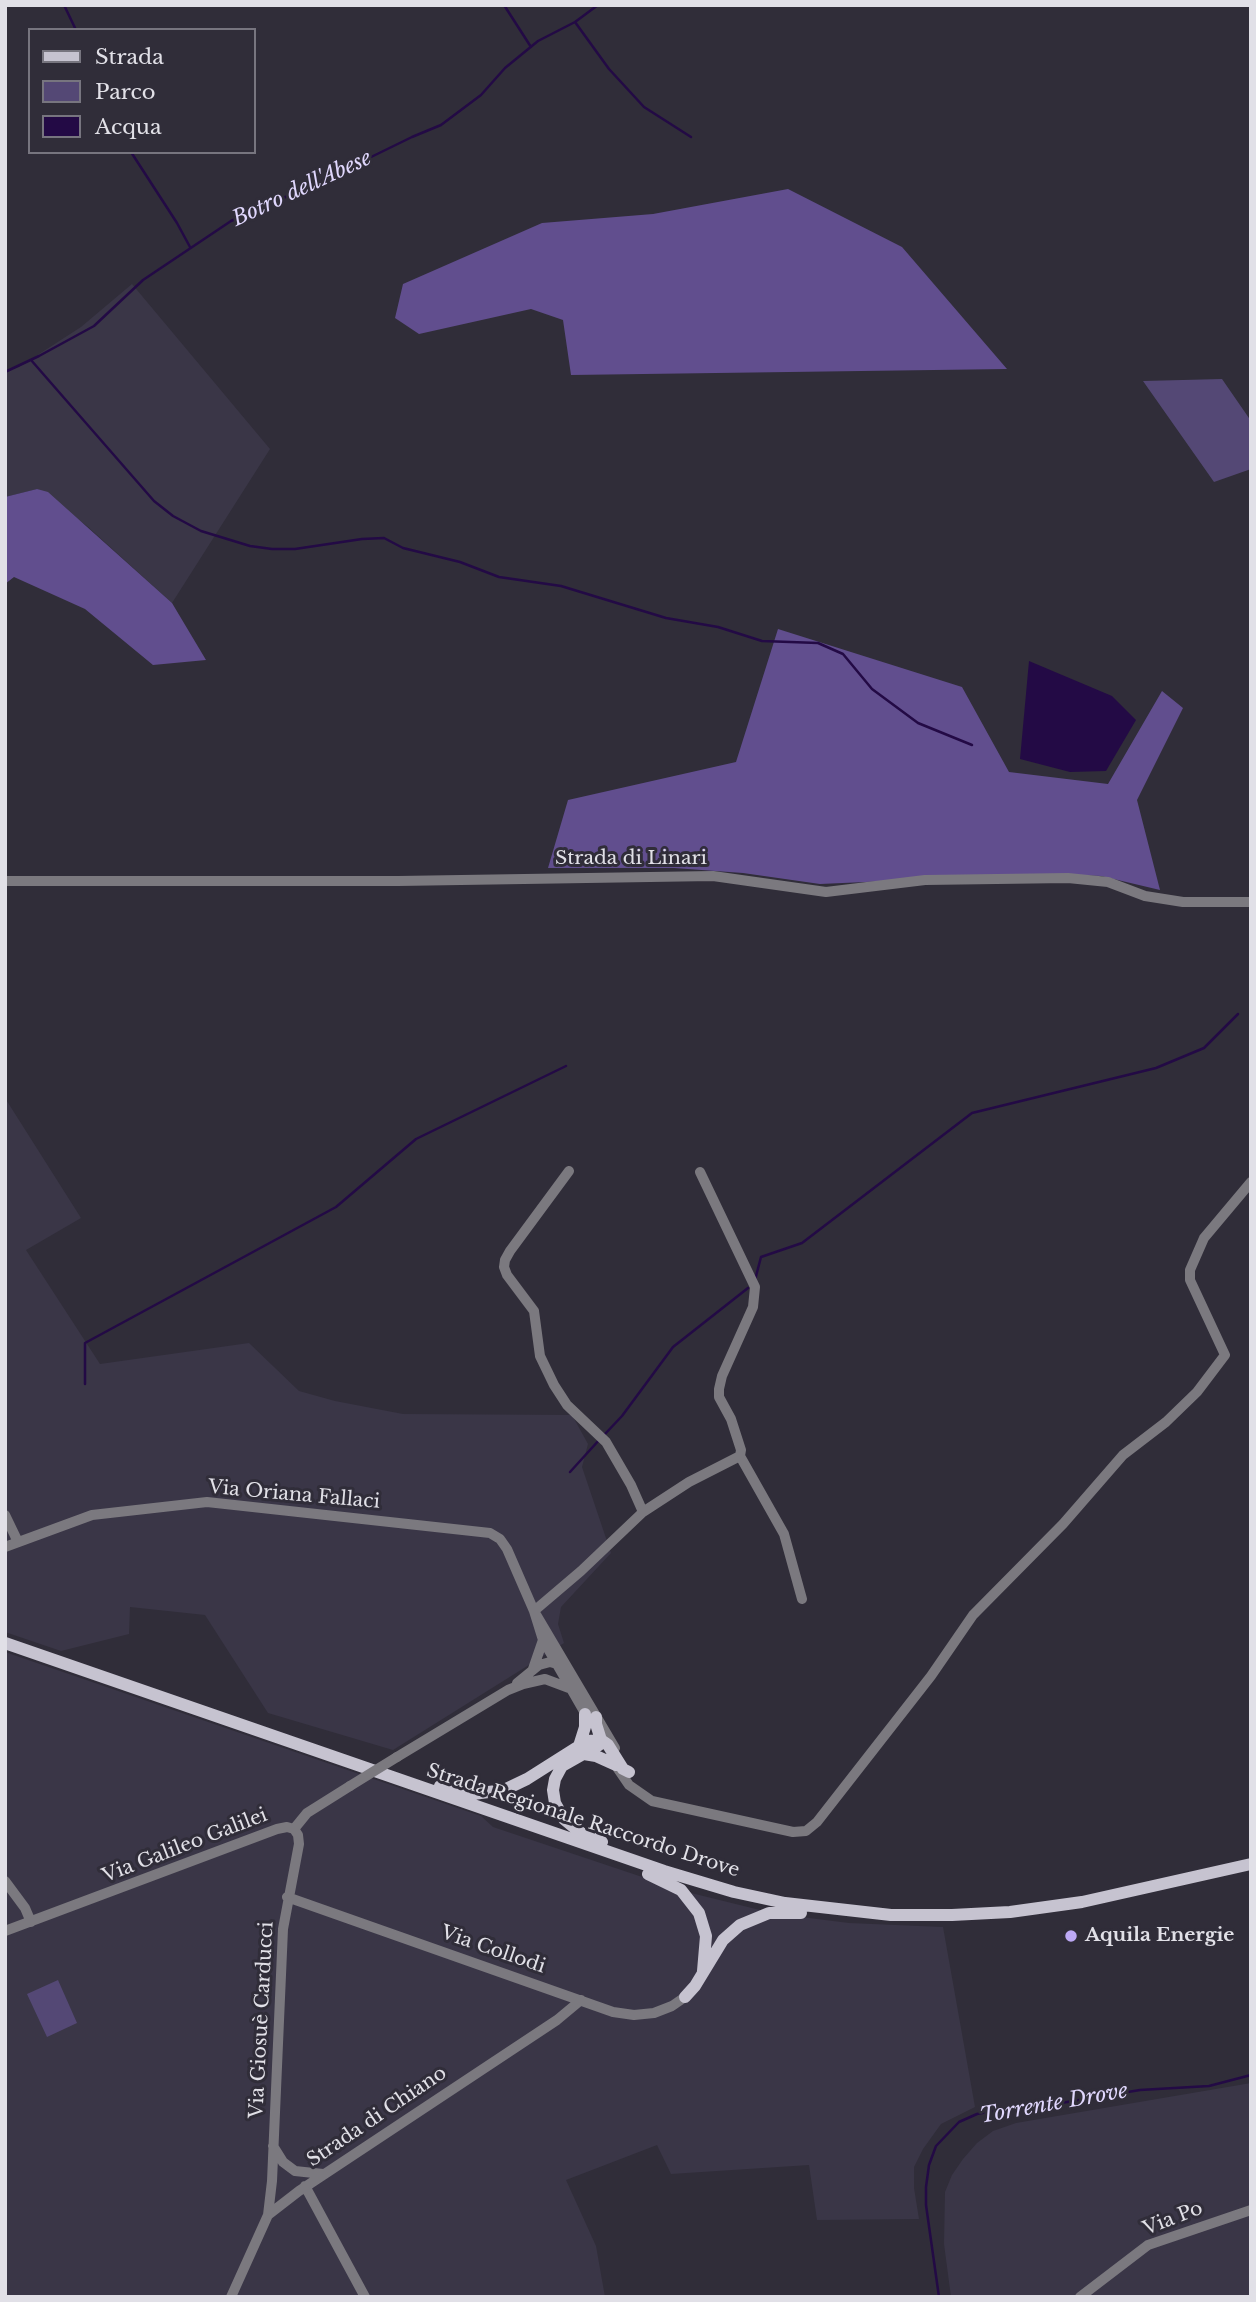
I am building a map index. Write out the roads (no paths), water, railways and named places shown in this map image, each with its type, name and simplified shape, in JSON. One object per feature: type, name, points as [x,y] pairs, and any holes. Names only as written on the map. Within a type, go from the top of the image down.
[{"type":"main road","name":"Strada Regionale Raccordo Drove","points":[[5,1643],[671,1874],[743,1894],[820,1908],[891,1915],[967,1915],[1059,1906],[1251,1864]]},
{"type":"main road","points":[[591,1713],[601,1740]]},
{"type":"main road","points":[[582,1750],[585,1727],[591,1713]]},
{"type":"main road","points":[[629,1772],[623,1769],[608,1745],[601,1740],[589,1740],[582,1750],[562,1766],[554,1782],[555,1803],[561,1816],[572,1827],[594,1840],[712,1879],[743,1894]]},
{"type":"main road","points":[[329,1756],[362,1759],[450,1789],[481,1794],[518,1784],[582,1750],[616,1765]]},
{"type":"main road","points":[[488,1811],[521,1831],[661,1879],[681,1891],[695,1907],[704,1924],[706,1949],[703,1971]]},
{"type":"main road","points":[[685,1997],[731,1932],[762,1915],[788,1912],[862,1920],[891,1915]]},
{"type":"street","name":"Strada di Linari","points":[[5,881],[384,881],[713,876],[825,892],[925,880],[1068,878],[1108,882],[1145,897],[1183,902],[1251,902]]},
{"type":"street","points":[[569,1171],[510,1251],[504,1267],[534,1311],[540,1356],[554,1385],[568,1405],[602,1438],[631,1485],[643,1512]]},
{"type":"street","points":[[700,1172],[755,1287],[753,1307],[722,1376],[719,1397],[732,1419],[741,1445],[740,1456],[784,1534],[802,1599]]},
{"type":"street","points":[[601,1740],[629,1785],[652,1801],[793,1832],[806,1831],[817,1822],[931,1676],[973,1615],[1063,1524],[1123,1455],[1166,1422],[1197,1392],[1225,1355],[1190,1280],[1190,1270],[1205,1238],[1251,1182]]},
{"type":"street","points":[[532,1607],[643,1512],[689,1482],[740,1456]]},
{"type":"street","name":"Via Oriana Fallaci","points":[[5,1547],[92,1515],[207,1503],[490,1533],[500,1539],[507,1549],[548,1642]]},
{"type":"street","points":[[5,1515],[18,1542]]},
{"type":"street","points":[[548,1642],[629,1772],[643,1789],[663,1802]]},
{"type":"street","points":[[548,1642],[555,1663],[569,1688],[591,1713]]},
{"type":"street","points":[[532,1670],[548,1642]]},
{"type":"street","points":[[508,1690],[532,1670],[548,1662],[555,1663],[562,1667],[591,1713]]},
{"type":"street","points":[[508,1690],[541,1679],[555,1663]]},
{"type":"street","points":[[541,1679],[569,1688]]},
{"type":"street","name":"Via Galileo Galilei","points":[[5,1931],[277,1829],[294,1829],[307,1813],[508,1690]]},
{"type":"street","name":"Via Giosuè Carducci","points":[[268,2215],[283,1929],[299,1844],[294,1829]]},
{"type":"street","points":[[5,1881],[25,1908],[31,1922]]},
{"type":"street","name":"Via Collodi","points":[[288,1897],[613,2012],[638,2015],[665,2010],[685,1997]]},
{"type":"street","name":"Strada di Chiano","points":[[231,2297],[268,2215],[306,2186],[557,2020],[581,2000]]},
{"type":"street","points":[[273,2146],[283,2162],[295,2171],[325,2174]]},
{"type":"street","points":[[306,2186],[365,2297]]},
{"type":"street","name":"Via Po","points":[[1080,2297],[1148,2245],[1251,2210]]},
{"type":"water","points":[[1029,661],[1112,696],[1136,720],[1106,771],[1070,772],[1020,759]]},
{"type":"waterway","points":[[64,5],[75,28]]},
{"type":"waterway","points":[[504,5],[531,47]]},
{"type":"waterway","name":"Botro dell'Abese","points":[[5,372],[94,326],[143,280],[231,221],[441,125],[481,95],[505,68],[538,41],[575,22],[598,5]]},
{"type":"waterway","points":[[575,22],[609,69],[644,107],[691,137]]},
{"type":"waterway","points":[[132,154],[190,247]]},
{"type":"waterway","points":[[31,360],[154,501],[173,516],[201,531],[250,546],[272,549],[295,549],[384,538],[403,548],[460,562],[499,577],[561,586],[666,618],[718,627],[762,641],[818,643],[843,654],[872,689],[918,723],[972,745]]},
{"type":"waterway","points":[[755,1280],[761,1257],[802,1243],[972,1113],[1156,1068],[1204,1048],[1238,1014]]},
{"type":"waterway","points":[[85,1384],[85,1343],[336,1207],[416,1139],[566,1066]]},
{"type":"waterway","points":[[605,1434],[622,1416],[673,1347],[748,1288]]},
{"type":"waterway","points":[[570,1472],[600,1439]]},
{"type":"waterway","name":"Torrente Drove","points":[[939,2297],[926,2205],[926,2187],[929,2165],[936,2146],[959,2122],[992,2111],[1140,2090],[1209,2086],[1251,2075]]},
{"type":"place","name":"Aquila Energie","points":[[1071,1936]]}]
